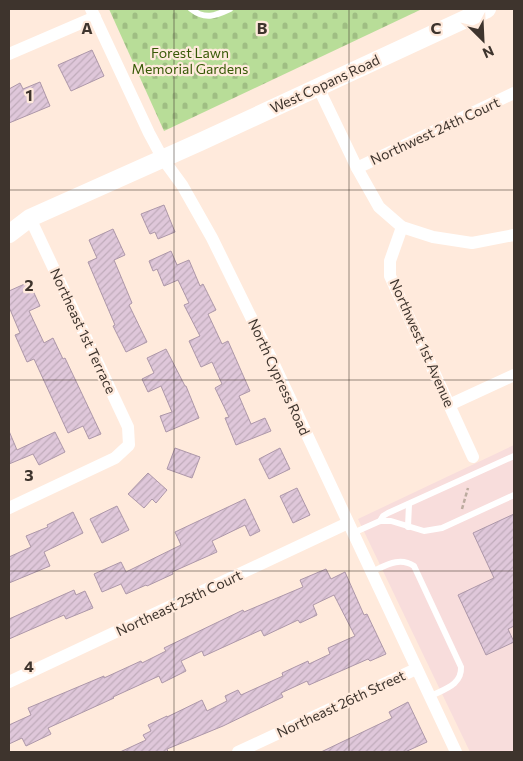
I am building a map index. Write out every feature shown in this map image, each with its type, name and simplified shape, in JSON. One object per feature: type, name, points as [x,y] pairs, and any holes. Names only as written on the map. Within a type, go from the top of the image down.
[{"type":"main road","name":"West Copans Road","points":[[30,218],[163,159],[487,9]]},
{"type":"main road","points":[[9,222],[30,218]]},
{"type":"main road","points":[[9,234],[30,218]]},
{"type":"street","points":[[9,54],[93,13]]},
{"type":"street","name":"North Cypress Road","points":[[93,13],[149,133],[163,159],[182,185],[212,238],[271,358],[456,752]]},
{"type":"street","points":[[318,87],[357,168],[379,207],[402,228],[472,243],[514,235]]},
{"type":"street","name":"Northwest 24th Court","points":[[357,168],[514,93]]},
{"type":"street","name":"Northeast 1st Terrace","points":[[9,508],[115,458],[129,445],[128,427],[30,218]]},
{"type":"street","name":"Northwest 1st Avenue","points":[[402,228],[390,261],[390,276],[473,457]]},
{"type":"street","points":[[449,405],[514,375]]},
{"type":"street","name":"Northeast 25th Court","points":[[9,682],[350,528]]},
{"type":"street","name":"Northeast 26th Street","points":[[238,752],[416,669]]},
{"type":"lane","points":[[191,9],[199,16],[209,16],[230,9]]},
{"type":"lane","points":[[380,521],[388,513],[514,456]]},
{"type":"lane","points":[[350,528],[380,521],[391,521],[424,531],[432,531],[462,520],[514,495]]},
{"type":"lane","points":[[408,527],[410,504]]},
{"type":"lane","points":[[371,572],[401,561],[408,562],[414,566],[461,666],[461,674],[457,682],[430,697]]},
{"type":"path","points":[[462,520],[461,512],[472,476]]},
{"type":"shaded area","points":[[514,445],[514,752],[470,752],[358,519]]},
{"type":"green space","name":"Forest Lawn Memorial Gardens","points":[[109,9],[422,9],[164,131]]},
{"type":"building","points":[[92,50],[104,76],[71,91],[58,65]]},
{"type":"building","points":[[40,82],[50,106],[9,123],[9,89],[20,83],[23,89]]},
{"type":"building","points":[[164,205],[175,232],[158,239],[155,232],[150,234],[141,214]]},
{"type":"building","points":[[113,229],[125,255],[114,260],[132,303],[129,305],[147,342],[126,352],[113,326],[115,325],[88,262],[97,258],[89,240]]},
{"type":"building","points":[[171,251],[177,265],[189,260],[200,286],[203,284],[216,310],[208,314],[222,344],[228,341],[250,391],[239,396],[251,424],[265,418],[271,431],[236,445],[225,418],[229,417],[215,388],[222,384],[212,362],[201,367],[189,341],[200,336],[184,305],[189,303],[178,280],[164,286],[157,269],[153,271],[149,261]]},
{"type":"building","points":[[29,282],[40,306],[29,311],[44,343],[53,338],[63,359],[65,358],[101,434],[89,439],[83,426],[68,433],[34,359],[27,362],[15,335],[20,333],[9,307],[9,291]]},
{"type":"building","points":[[166,349],[186,386],[199,418],[166,432],[160,416],[172,412],[161,386],[148,392],[142,379],[154,373],[147,358]]},
{"type":"building","points":[[9,431],[17,450],[55,432],[65,452],[39,465],[33,454],[9,464]]},
{"type":"building","points":[[175,448],[200,457],[192,478],[167,469]]},
{"type":"building","points":[[280,448],[290,469],[269,479],[259,459]]},
{"type":"building","points":[[148,473],[167,490],[156,503],[152,499],[144,508],[128,494]]},
{"type":"building","points":[[297,488],[310,515],[293,523],[280,496]]},
{"type":"building","points":[[245,499],[260,531],[250,536],[245,525],[212,541],[217,552],[172,572],[173,574],[126,594],[121,584],[102,592],[94,574],[121,562],[126,572],[181,545],[175,532]]},
{"type":"building","points":[[117,506],[129,530],[102,543],[90,519]]},
{"type":"building","points":[[73,512],[83,533],[44,552],[50,566],[9,583],[9,557],[31,547],[26,536],[48,527],[47,525]]},
{"type":"building","points":[[514,514],[514,626],[508,629],[514,642],[486,655],[458,595],[494,578],[473,533]]},
{"type":"building","points":[[326,569],[331,579],[345,572],[364,615],[367,614],[386,654],[370,661],[368,659],[309,685],[307,681],[281,693],[283,697],[223,726],[167,749],[168,752],[120,752],[146,740],[143,735],[151,731],[148,725],[202,700],[207,711],[227,701],[225,696],[238,690],[241,695],[283,676],[282,673],[308,661],[309,664],[330,654],[328,648],[355,636],[334,595],[313,605],[317,615],[300,623],[298,620],[264,636],[261,630],[204,656],[202,651],[181,661],[186,671],[162,683],[159,676],[113,697],[48,728],[51,734],[26,746],[22,738],[9,744],[9,725],[31,715],[28,708],[141,661],[142,663],[166,651],[164,648],[243,610],[244,612],[303,587],[300,580]]},
{"type":"building","points":[[74,590],[76,595],[85,591],[93,608],[66,619],[64,615],[9,639],[9,619]]},
{"type":"building","points":[[408,702],[427,742],[405,752],[321,752],[392,718],[389,712]]}]
